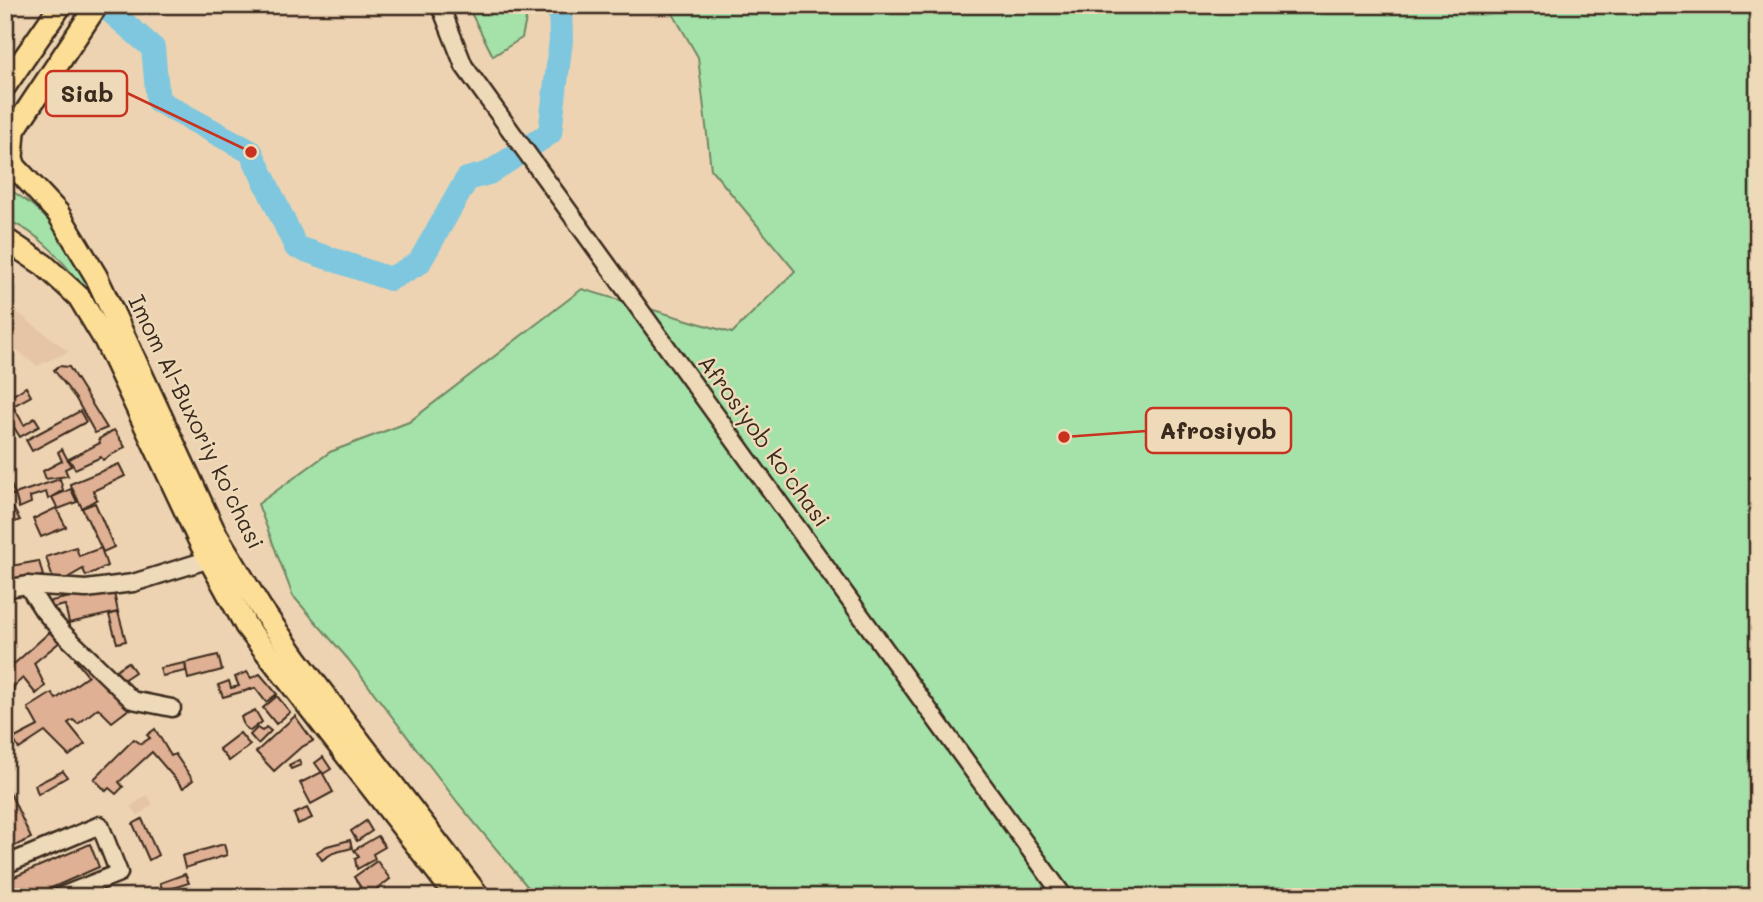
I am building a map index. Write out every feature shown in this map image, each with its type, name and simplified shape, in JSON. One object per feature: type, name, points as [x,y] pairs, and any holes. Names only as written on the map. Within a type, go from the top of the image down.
[{"type":"main road","points":[[10,79],[61,5]]},
{"type":"main road","points":[[9,137],[97,5]]},
{"type":"main road","name":"Imom Al-Buxoriy ko'chasi","points":[[9,137],[15,167],[58,213],[96,276],[214,531],[260,607],[290,666],[457,897]]},
{"type":"main road","name":"Imom Al-Buxoriy ko'chasi","points":[[5,239],[44,265],[79,297],[105,340],[210,559],[246,626],[290,666],[479,897]]},
{"type":"street","name":"Afrosiyob ko'chasi","points":[[440,5],[464,66],[1064,897]]},
{"type":"street","points":[[5,589],[27,585],[86,589],[133,583],[210,559]]},
{"type":"street","points":[[27,585],[43,610],[63,633],[132,700],[172,708]]},
{"type":"street","points":[[5,865],[100,825],[120,873],[60,897]]},
{"type":"shaded area","points":[[5,303],[68,352],[37,366],[8,343],[5,345]]},
{"type":"shaded area","points":[[147,795],[153,804],[138,816],[131,806]]},
{"type":"green space","points":[[467,5],[529,5],[522,38],[493,56]]},
{"type":"green space","points":[[668,5],[1758,5],[1758,897],[536,897],[458,803],[348,659],[293,596],[258,504],[330,452],[409,422],[582,289],[732,333],[795,271],[711,169],[698,57]]},
{"type":"green space","points":[[5,187],[40,211],[64,239],[83,271],[100,309],[47,246],[20,226],[5,220]]},
{"type":"building","points":[[59,366],[69,367],[107,428],[95,433],[76,399],[54,370]]},
{"type":"building","points":[[26,387],[31,396],[13,406],[24,425],[35,418],[40,426],[20,437],[5,413],[5,400]]},
{"type":"building","points":[[80,411],[86,422],[32,451],[26,440]]},
{"type":"building","points":[[114,430],[125,447],[103,460],[101,457],[75,469],[69,459],[100,443],[99,439]]},
{"type":"building","points":[[62,449],[71,466],[65,469],[68,476],[46,479],[43,471],[62,461],[58,452]]},
{"type":"building","points":[[119,464],[125,476],[93,491],[97,499],[82,508],[70,484]]},
{"type":"building","points":[[5,472],[15,494],[5,498]]},
{"type":"building","points":[[60,479],[63,490],[48,499],[46,492],[30,497],[31,503],[19,508],[15,494]]},
{"type":"building","points":[[71,489],[77,502],[58,509],[52,497]]},
{"type":"building","points":[[95,503],[114,547],[103,552],[82,508]]},
{"type":"building","points":[[13,508],[20,520],[5,526],[5,512]]},
{"type":"building","points":[[56,508],[66,527],[41,537],[33,519]]},
{"type":"building","points":[[76,547],[79,556],[101,548],[107,566],[86,576],[83,569],[67,578],[53,579],[46,557]]},
{"type":"building","points":[[39,561],[43,576],[5,582],[5,567]]},
{"type":"building","points":[[113,588],[118,612],[69,623],[65,605],[52,608],[51,601]]},
{"type":"building","points":[[118,612],[126,641],[117,643],[109,615]]},
{"type":"building","points":[[52,630],[61,641],[34,663],[45,686],[36,694],[23,678],[15,685],[5,708],[5,663],[14,664]]},
{"type":"building","points":[[218,655],[222,670],[188,679],[185,663]]},
{"type":"building","points":[[80,656],[129,709],[112,722],[98,708],[78,724],[73,720],[68,723],[85,744],[69,756],[45,732],[19,749],[13,739],[38,726],[28,708],[52,693],[56,699],[88,676],[75,660]]},
{"type":"building","points":[[128,662],[135,672],[123,680],[116,670]]},
{"type":"building","points":[[185,663],[186,671],[162,676],[160,668]]},
{"type":"building","points":[[247,672],[251,678],[260,674],[277,694],[266,702],[255,688],[223,697],[218,685],[229,681],[231,688],[239,686],[235,677]]},
{"type":"building","points":[[277,696],[290,712],[276,724],[263,708]]},
{"type":"building","points":[[255,710],[262,722],[250,731],[244,726],[241,717]]},
{"type":"building","points":[[295,716],[313,741],[300,748],[274,771],[256,752]]},
{"type":"building","points":[[266,727],[271,731],[258,744],[250,735],[257,728],[262,731]]},
{"type":"building","points":[[155,729],[171,756],[175,754],[193,780],[183,788],[152,752],[119,782],[123,787],[116,794],[109,788],[106,791],[94,779],[134,739],[141,744],[150,738],[147,735]]},
{"type":"building","points":[[240,733],[250,745],[229,761],[219,749]]},
{"type":"building","points":[[323,757],[331,769],[323,774],[315,763]]},
{"type":"building","points":[[299,760],[301,765],[291,769],[289,765]]},
{"type":"building","points":[[63,771],[67,777],[38,794],[35,785]]},
{"type":"building","points":[[322,772],[333,792],[311,804],[300,783]]},
{"type":"building","points":[[5,782],[31,838],[11,848],[5,836]]},
{"type":"building","points":[[307,808],[312,818],[298,824],[294,814]]},
{"type":"building","points":[[142,819],[158,855],[149,860],[133,824]]},
{"type":"building","points":[[366,821],[372,831],[357,841],[351,831]]},
{"type":"building","points":[[378,836],[385,847],[373,854],[375,859],[357,869],[355,859],[359,857],[354,850]]},
{"type":"building","points":[[350,840],[352,848],[333,853],[322,860],[317,852],[327,846]]},
{"type":"building","points":[[90,844],[99,867],[31,897],[5,897],[5,881]]},
{"type":"building","points":[[224,844],[227,855],[185,868],[182,856]]},
{"type":"building","points":[[377,861],[390,879],[367,897],[354,877]]},
{"type":"building","points":[[185,874],[189,883],[163,891],[160,883]]},
{"type":"waterway","points":[[103,5],[153,48],[158,101],[251,152],[296,247],[390,279],[419,263],[467,179],[489,173],[550,133],[561,40],[560,5]]},
{"type":"place","name":"Siab","points":[[251,152]]},
{"type":"place","name":"Afrosiyob","points":[[1064,437]]}]
